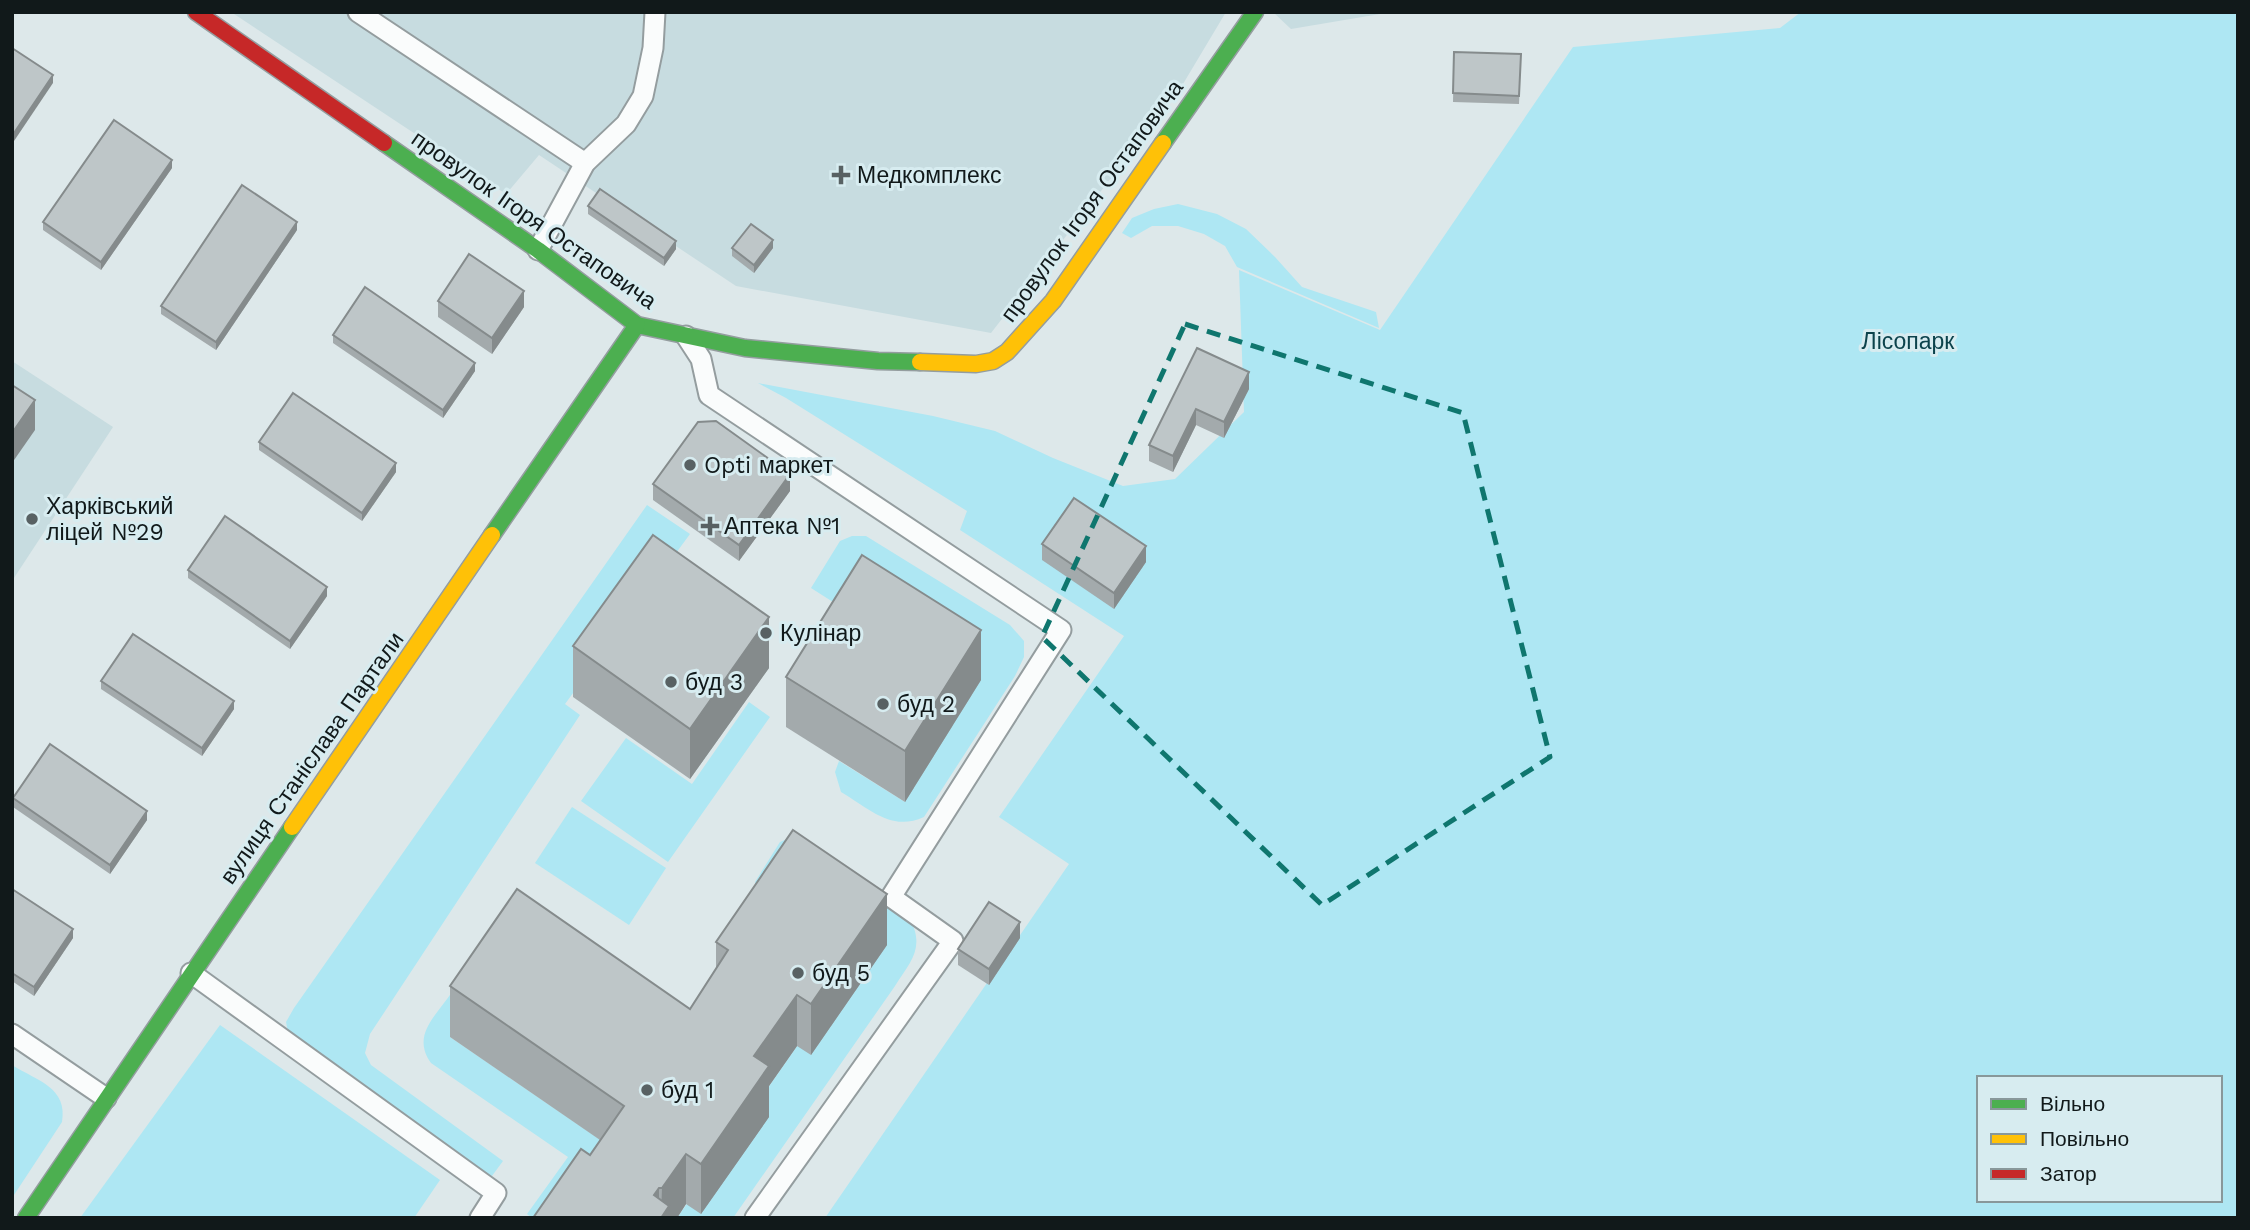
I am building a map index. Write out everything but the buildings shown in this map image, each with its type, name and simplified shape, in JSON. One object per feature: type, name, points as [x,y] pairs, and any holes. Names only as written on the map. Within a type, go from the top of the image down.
[{"type":"street","name":"провулок Ігоря Остаповича","points":[[196,12],[538,250],[637,325],[746,348],[878,361],[976,364],[1000,357],[1019,341],[1053,301],[1255,12]]},
{"type":"street","name":"вулиця Станіслава Партали","points":[[26,1218],[191,973],[637,325]]},
{"type":"lane","points":[[358,12],[585,163]]},
{"type":"lane","points":[[538,250],[585,163],[625,124],[643,96],[653,48],[655,12]]},
{"type":"lane","points":[[685,335],[701,359],[709,395],[1061,630],[891,897],[953,941],[755,1218]]},
{"type":"lane","points":[[191,973],[496,1193],[480,1218]]},
{"type":"lane","points":[[12,1034],[106,1098]]},
{"type":"highlighted area","points":[[1185,324],[1463,413],[1550,757],[1322,905],[1042,637]]},
{"type":"shaded area","name":"Медкомплекс","points":[[231,12],[1226,12],[1180,89],[991,333],[736,286],[539,155],[506,194]]},
{"type":"shaded area","points":[[1273,12],[1392,12],[1291,29]]},
{"type":"shaded area","name":"Харківський ліцей №29","points":[[12,361],[113,427],[12,581]]},
{"type":"green space","name":"Лісопарк","points":[[1801,12],[2238,12],[2238,1218],[825,1218],[1069,864],[999,817],[1124,636],[960,530],[967,511],[758,383],[933,416],[995,431],[1123,486],[1175,479],[1244,412],[1239,270],[1380,330],[1573,47],[1780,28]]},
{"type":"green space","points":[[1178,204],[1217,214],[1246,229],[1302,287],[1376,312],[1379,328],[1237,267],[1225,246],[1204,234],[1178,226],[1152,226],[1131,238],[1122,233],[1132,218],[1154,209]]},
{"type":"green space","points":[[647,505],[690,534],[565,704],[580,715],[370,1034],[365,1053],[371,1065],[503,1161],[489,1180],[288,1032],[286,1022]]},
{"type":"green space","points":[[852,536],[866,536],[1010,625],[1024,641],[1024,657],[1015,676],[924,817],[912,821],[901,822],[881,816],[841,792],[835,772],[839,761],[905,802],[855,616],[811,588],[840,541]]},
{"type":"green space","points":[[749,702],[770,717],[668,862],[581,801],[626,738],[692,784]]},
{"type":"green space","points":[[572,807],[666,868],[629,925],[535,863]]},
{"type":"green space","points":[[796,839],[910,919],[916,938],[914,954],[895,986],[733,1218],[677,1218],[797,1046],[755,882],[780,842]]},
{"type":"green space","points":[[452,992],[450,1037],[624,1156],[569,1218],[532,1218],[527,1214],[568,1157],[431,1063],[426,1053],[425,1035],[433,1018]]},
{"type":"green space","points":[[220,1025],[440,1180],[414,1218],[80,1218]]},
{"type":"green space","points":[[12,1065],[56,1093],[63,1110],[62,1122],[12,1198]]},
{"type":"traffic: fast","points":[[1163,143],[1255,12]]},
{"type":"traffic: fast","points":[[384,143],[538,250],[637,325],[745,348],[878,361],[920,362]]},
{"type":"traffic: fast","points":[[492,535],[637,325]]},
{"type":"traffic: fast","points":[[26,1218],[292,827]]},
{"type":"traffic: slow","points":[[920,362],[976,364],[993,361],[1007,352],[1053,301],[1163,143]]},
{"type":"traffic: slow","points":[[292,827],[492,535]]},
{"type":"traffic: jam","points":[[196,12],[384,143]]},
{"type":"place","name":"Медкомплекс","points":[[841,175]]},
{"type":"place","name":"Opti маркет","points":[[690,465]]},
{"type":"place","name":"Харківський ліцей №29","points":[[32,519]]},
{"type":"place","name":"Аптека №1","points":[[710,526]]},
{"type":"place","name":"Кулінар","points":[[766,633]]},
{"type":"place","name":"буд 3","points":[[671,682]]},
{"type":"place","name":"буд 2","points":[[883,704]]},
{"type":"place","name":"буд 5","points":[[798,973]]},
{"type":"place","name":"буд 1","points":[[647,1090]]}]
